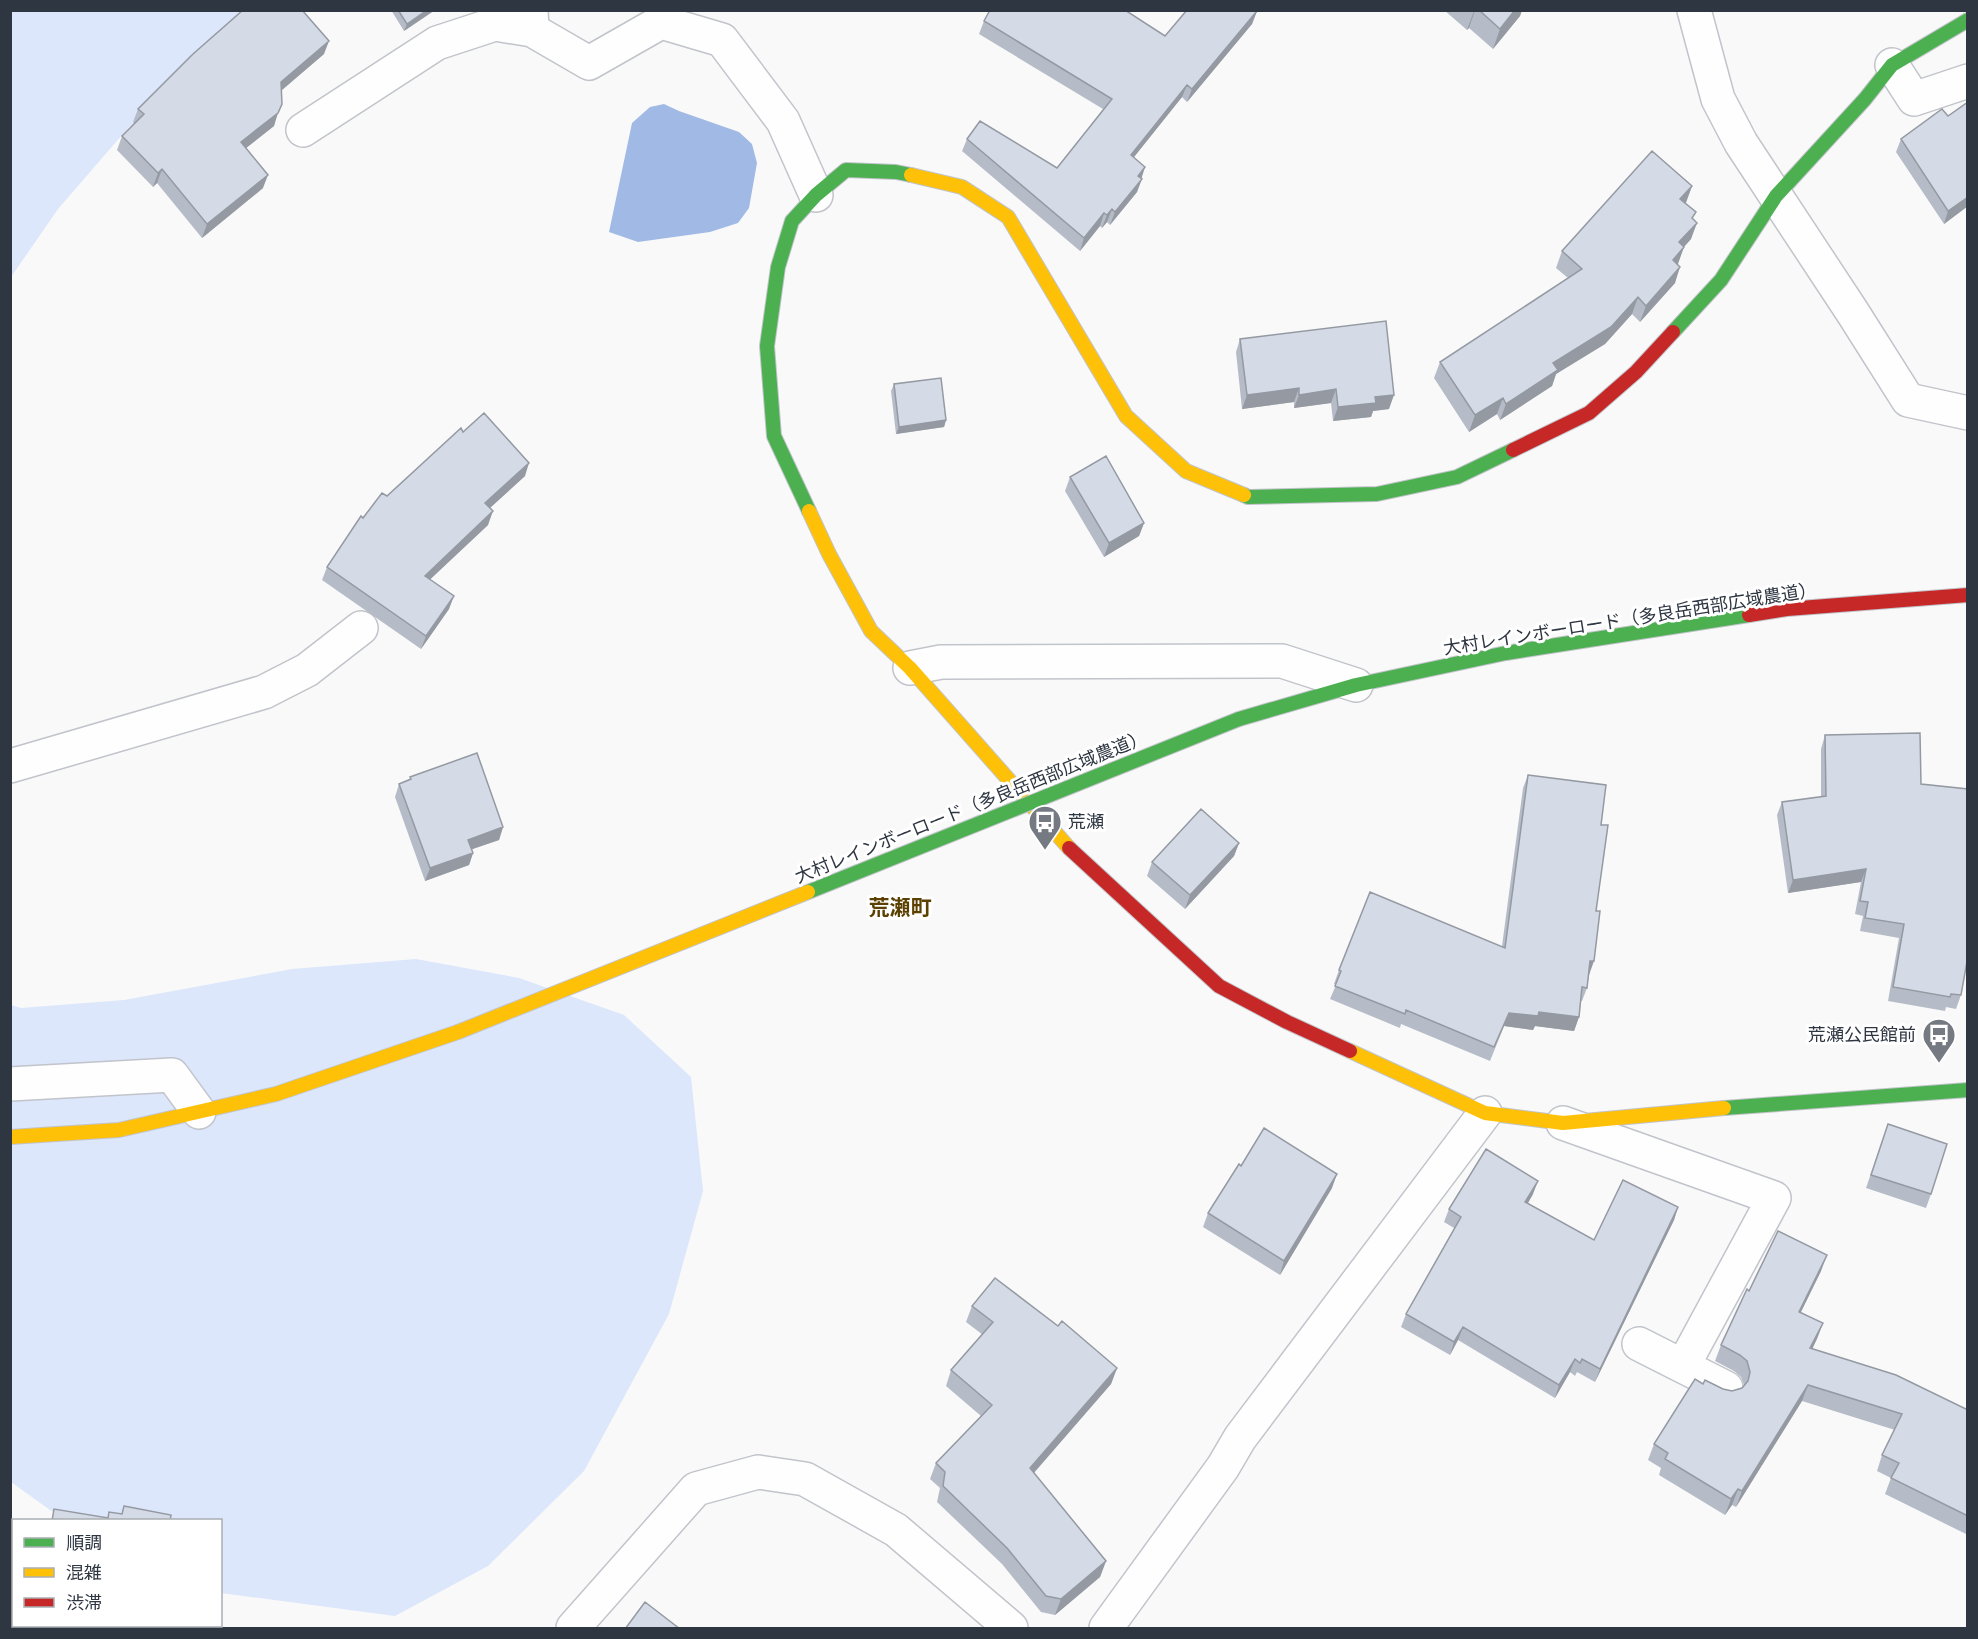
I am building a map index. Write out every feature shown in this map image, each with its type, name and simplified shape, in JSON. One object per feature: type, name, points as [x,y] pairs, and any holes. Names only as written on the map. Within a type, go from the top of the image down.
[{"type":"street","points":[[1694,10],[1718,99],[1741,143],[1908,399],[1968,413]]},
{"type":"street","points":[[303,130],[437,43],[495,24],[532,20],[589,63],[660,22],[722,40],[783,121],[816,195]]},
{"type":"street","points":[[1683,1366],[1774,1198],[1563,1123],[1485,1113],[1287,1022],[1220,986],[1070,849],[910,668],[871,631],[829,554],[774,436],[767,346],[778,267],[792,221],[816,195],[846,170],[896,172],[962,187],[1008,217],[1126,416],[1186,471],[1248,497],[1377,494],[1457,477],[1588,413],[1636,372],[1720,280],[1776,196],[1865,99],[1892,65],[1968,20]]},
{"type":"street","points":[[1892,65],[1914,99],[1968,81]]},
{"type":"street","name":"大村レインボーロード（多良岳西部広域農道）","points":[[10,1137],[119,1130],[276,1094],[458,1032],[1239,719],[1356,685],[1506,653],[1787,609],[1968,595]]},
{"type":"street","points":[[10,766],[264,692],[307,670],[361,628]]},
{"type":"street","points":[[910,668],[941,662],[1282,661],[1356,685]]},
{"type":"street","points":[[10,1084],[172,1075],[200,1112]]},
{"type":"street","points":[[1563,1123],[1685,1111],[1968,1090]]},
{"type":"street","points":[[1106,1629],[1223,1467],[1240,1438],[1485,1113]]},
{"type":"street","points":[[1639,1344],[1726,1388]]},
{"type":"street","points":[[573,1629],[696,1489],[758,1472],[805,1479],[896,1530],[1011,1629]]},
{"type":"shaded area","points":[[11,11],[296,11],[274,37],[129,127],[58,209],[11,277]]},
{"type":"shaded area","points":[[416,959],[519,978],[624,1015],[691,1077],[703,1191],[669,1314],[584,1471],[488,1566],[395,1616],[222,1593],[222,1519],[63,1519],[11,1482],[11,1005],[21,1008],[124,1000],[292,969]]},
{"type":"water","points":[[664,104],[739,132],[752,144],[757,163],[749,208],[738,223],[710,232],[638,242],[609,232],[632,123],[650,107]]},
{"type":"building","points":[[243,10],[302,10],[329,41],[281,82],[282,104],[278,113],[241,142],[268,175],[207,224],[162,169],[158,173],[122,136],[144,114],[138,109],[193,54]]},
{"type":"building","points":[[398,10],[427,10],[407,24]]},
{"type":"building","points":[[990,10],[1125,10],[1165,36],[1187,10],[1257,11],[1192,89],[1187,85],[1131,155],[1145,167],[1138,176],[1142,179],[1115,212],[1112,209],[1107,215],[1104,213],[1084,238],[967,139],[980,121],[1057,168],[1112,99],[984,21]]},
{"type":"building","points":[[1479,10],[1515,10],[1500,29]]},
{"type":"building","points":[[1968,102],[1968,197],[1948,211],[1901,139],[1942,109],[1948,116]]},
{"type":"building","points":[[1652,151],[1692,186],[1680,199],[1696,212],[1692,218],[1697,223],[1679,242],[1684,247],[1673,260],[1680,267],[1646,306],[1638,297],[1611,327],[1553,363],[1558,370],[1506,404],[1503,398],[1475,415],[1440,362],[1582,269],[1562,251]]},
{"type":"building","points":[[1386,321],[1394,395],[1375,397],[1376,403],[1338,407],[1336,389],[1299,395],[1299,388],[1247,395],[1240,339]]},
{"type":"building","points":[[941,378],[946,420],[899,427],[894,384]]},
{"type":"building","points":[[484,413],[529,463],[485,503],[493,511],[425,576],[454,596],[426,636],[327,567],[361,516],[363,518],[382,493],[387,496],[461,428],[463,432]]},
{"type":"building","points":[[1106,456],[1144,523],[1109,543],[1070,477]]},
{"type":"building","points":[[1920,733],[1921,784],[1968,789],[1968,956],[1961,995],[1951,994],[1950,997],[1893,987],[1904,924],[1865,918],[1868,902],[1860,901],[1866,869],[1793,880],[1782,802],[1826,796],[1825,735]]},
{"type":"building","points":[[477,753],[503,827],[468,840],[473,853],[430,868],[399,784],[411,779],[410,777]]},
{"type":"building","points":[[1528,775],[1606,785],[1601,825],[1608,825],[1596,911],[1600,911],[1594,961],[1590,961],[1587,988],[1582,987],[1579,1017],[1539,1012],[1538,1016],[1509,1013],[1494,1047],[1406,1010],[1405,1014],[1335,986],[1341,971],[1339,970],[1370,892],[1505,948]]},
{"type":"building","points":[[1201,809],[1239,843],[1190,895],[1152,862]]},
{"type":"building","points":[[1888,1124],[1947,1144],[1931,1194],[1871,1175]]},
{"type":"building","points":[[1264,1128],[1337,1174],[1284,1261],[1208,1213]]},
{"type":"building","points":[[1486,1149],[1538,1181],[1525,1202],[1594,1240],[1623,1180],[1678,1207],[1600,1369],[1582,1359],[1580,1363],[1575,1359],[1559,1385],[1463,1327],[1454,1342],[1406,1314],[1461,1217],[1449,1209]]},
{"type":"building","points":[[1778,1231],[1827,1255],[1799,1312],[1823,1323],[1810,1348],[1896,1375],[1968,1410],[1968,1516],[1891,1478],[1899,1463],[1882,1455],[1902,1414],[1808,1385],[1742,1491],[1738,1489],[1731,1499],[1665,1459],[1668,1453],[1654,1444],[1695,1379],[1703,1384],[1705,1380],[1732,1391],[1742,1388],[1748,1381],[1750,1372],[1747,1361],[1721,1345]]},
{"type":"building","points":[[995,1278],[1058,1326],[1062,1321],[1117,1368],[1030,1468],[1106,1561],[1061,1599],[1046,1596],[1007,1548],[943,1486],[945,1472],[936,1463],[992,1405],[951,1370],[993,1322],[972,1306]]},
{"type":"building","points":[[124,1506],[171,1515],[170,1519],[52,1519],[54,1509],[108,1518],[109,1512],[122,1514]]},
{"type":"building","points":[[645,1602],[680,1629],[625,1629]]},
{"type":"traffic: fast","points":[[1673,332],[1721,280],[1776,196],[1865,99],[1892,65],[1968,20]]},
{"type":"traffic: fast","points":[[809,511],[774,436],[767,346],[778,267],[792,221],[816,195],[846,170],[896,172],[911,175]]},
{"type":"traffic: fast","points":[[1244,495],[1248,497],[1377,494],[1457,477],[1513,450]]},
{"type":"traffic: fast","points":[[1239,719],[1356,685],[1506,653],[1749,615]]},
{"type":"traffic: fast","points":[[808,892],[1239,719]]},
{"type":"traffic: fast","points":[[1724,1108],[1968,1090]]},
{"type":"traffic: slow","points":[[911,175],[962,187],[1008,217],[1126,416],[1186,471],[1244,495]]},
{"type":"traffic: slow","points":[[809,511],[829,554],[871,631],[910,668],[1069,848]]},
{"type":"traffic: slow","points":[[458,1032],[808,892]]},
{"type":"traffic: slow","points":[[10,1137],[119,1130],[276,1094],[458,1032]]},
{"type":"traffic: slow","points":[[1350,1051],[1485,1113],[1563,1123],[1724,1108]]},
{"type":"traffic: jam","points":[[1513,450],[1589,413],[1636,372],[1673,332]]},
{"type":"traffic: jam","points":[[1749,615],[1787,609],[1968,595]]},
{"type":"traffic: jam","points":[[1069,848],[1219,986],[1287,1022],[1350,1051]]},
{"type":"place","name":"荒瀬","points":[[1045,851]]},
{"type":"place","name":"荒瀬公民館前","points":[[1939,1064]]},
{"type":"district","name":"荒瀬町","points":[[900,908]]}]
